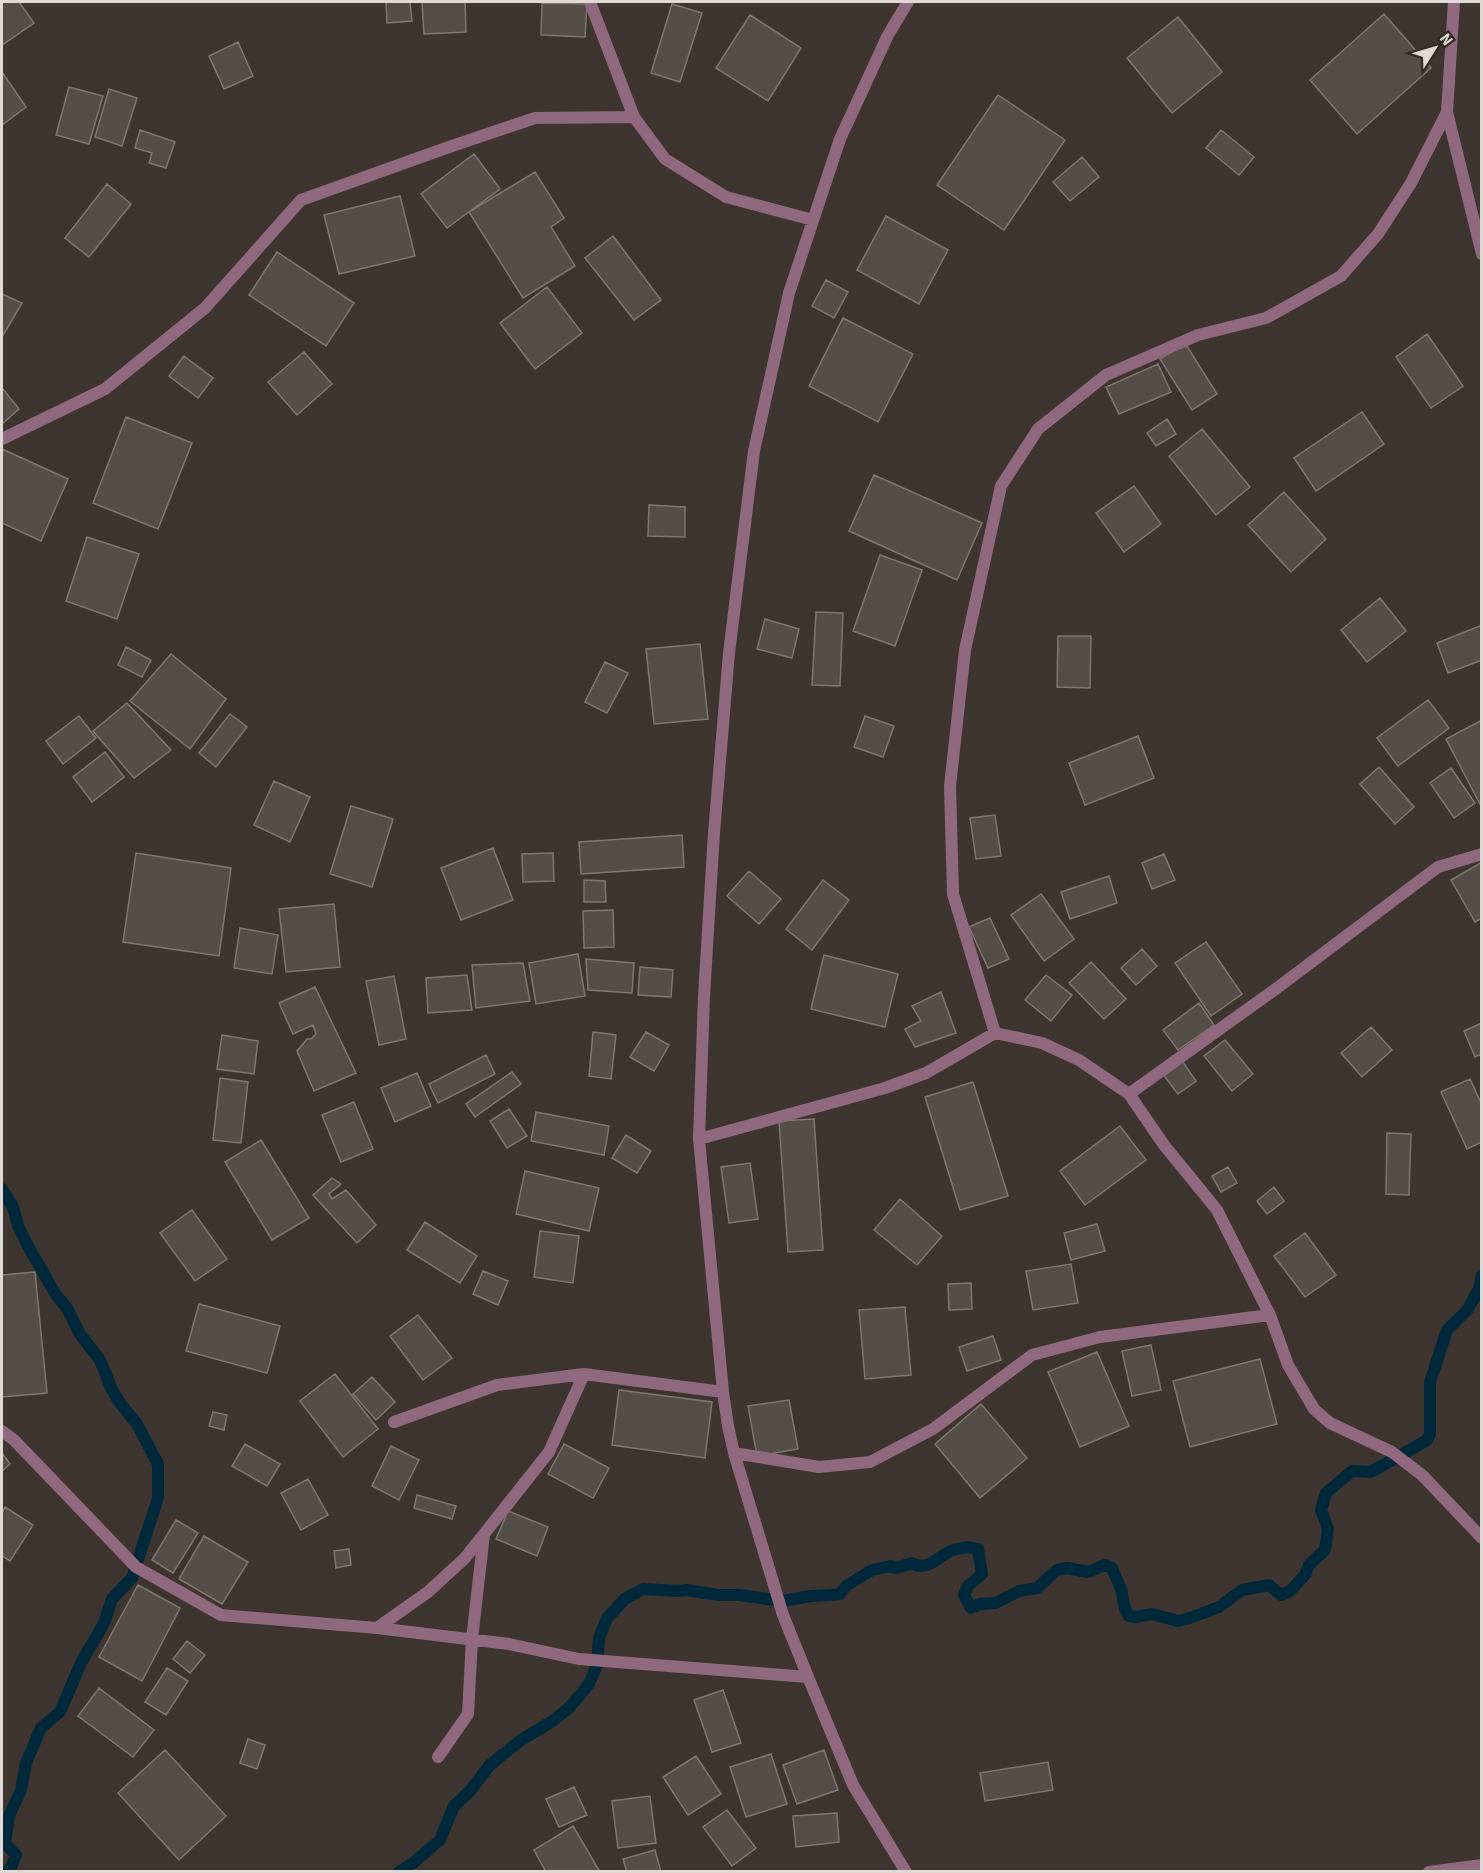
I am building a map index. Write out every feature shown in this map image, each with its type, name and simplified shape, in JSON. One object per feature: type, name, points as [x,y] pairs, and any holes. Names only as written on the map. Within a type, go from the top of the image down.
[{"type":"street","points":[[590,2],[634,117],[665,159],[726,197],[813,220]]},
{"type":"street","points":[[906,1872],[853,1785],[808,1677],[774,1588],[734,1453],[723,1392],[699,1139],[704,996],[714,833],[729,653],[754,451],[789,293],[840,139],[888,35],[908,2]]},
{"type":"street","points":[[1454,2],[1447,112],[1482,254]]},
{"type":"street","points":[[994,1033],[953,894],[950,786],[965,650],[1001,486],[1038,429],[1106,375],[1198,335],[1266,318],[1341,276],[1378,234],[1411,183],[1447,112]]},
{"type":"street","points":[[2,439],[105,389],[205,308],[301,200],[535,118],[634,117]]},
{"type":"street","points":[[1129,1094],[1277,988],[1438,867],[1482,854]]},
{"type":"street","points":[[699,1139],[885,1088],[926,1073],[994,1033],[1042,1043],[1079,1060],[1129,1094],[1164,1145],[1217,1210],[1270,1315],[1288,1365],[1314,1409],[1330,1423],[1392,1452],[1422,1474],[1482,1538]]},
{"type":"street","points":[[734,1453],[819,1467],[870,1462],[933,1429],[1032,1355],[1100,1336],[1270,1315]]},
{"type":"street","points":[[394,1422],[496,1385],[584,1374],[723,1392]]},
{"type":"street","points":[[377,1628],[428,1592],[465,1558],[549,1452],[584,1374]]},
{"type":"street","points":[[2,1431],[14,1440],[136,1567],[221,1615],[377,1628],[509,1644],[579,1659],[808,1677]]},
{"type":"street","points":[[438,1757],[468,1714],[472,1640],[484,1533]]},
{"type":"street","points":[[1429,1872],[1482,1865]]},
{"type":"building","points":[[2,2],[19,2],[34,23],[2,45]]},
{"type":"building","points":[[386,2],[410,2],[412,21],[387,23]]},
{"type":"building","points":[[422,2],[465,2],[466,32],[424,34]]},
{"type":"building","points":[[542,3],[587,4],[585,37],[541,35]]},
{"type":"building","points":[[672,4],[702,13],[680,82],[651,73]]},
{"type":"building","points":[[1384,14],[1431,68],[1357,134],[1310,80]]},
{"type":"building","points":[[750,15],[801,48],[768,101],[716,68]]},
{"type":"building","points":[[1178,17],[1222,72],[1172,113],[1127,58]]},
{"type":"building","points":[[238,42],[253,76],[224,89],[209,56]]},
{"type":"building","points":[[2,72],[26,107],[2,125]]},
{"type":"building","points":[[69,87],[103,96],[89,144],[56,135]]},
{"type":"building","points":[[109,89],[137,98],[122,146],[95,137]]},
{"type":"building","points":[[998,95],[1065,140],[1004,230],[937,185]]},
{"type":"building","points":[[140,130],[175,142],[166,168],[149,163],[152,153],[135,148]]},
{"type":"building","points":[[1221,130],[1254,157],[1239,175],[1206,148]]},
{"type":"building","points":[[474,154],[500,189],[447,228],[421,194]]},
{"type":"building","points":[[1082,157],[1099,177],[1070,201],[1053,182]]},
{"type":"building","points":[[535,172],[564,218],[551,227],[575,266],[523,298],[469,212]]},
{"type":"building","points":[[107,184],[131,204],[89,257],[65,238]]},
{"type":"building","points":[[400,196],[415,256],[339,274],[324,215]]},
{"type":"building","points":[[886,216],[948,250],[919,304],[857,270]]},
{"type":"building","points":[[613,236],[661,300],[634,320],[585,258]]},
{"type":"building","points":[[277,252],[354,303],[326,346],[249,295]]},
{"type":"building","points":[[826,280],[848,292],[834,318],[812,306]]},
{"type":"building","points":[[547,287],[582,333],[535,369],[500,323]]},
{"type":"building","points":[[2,294],[22,303],[2,337]]},
{"type":"building","points":[[843,318],[913,354],[878,422],[809,386]]},
{"type":"building","points":[[1427,334],[1463,386],[1431,408],[1396,357]]},
{"type":"building","points":[[1185,343],[1217,394],[1192,410],[1160,359]]},
{"type":"building","points":[[304,352],[332,384],[297,415],[268,382]]},
{"type":"building","points":[[184,356],[213,378],[198,398],[169,376]]},
{"type":"building","points":[[1158,364],[1171,392],[1119,414],[1106,387]]},
{"type":"building","points":[[2,388],[19,409],[2,424]]},
{"type":"building","points":[[1362,412],[1384,444],[1316,491],[1294,458]]},
{"type":"building","points":[[126,417],[192,443],[158,529],[93,503]]},
{"type":"building","points":[[1167,419],[1176,434],[1156,446],[1147,433]]},
{"type":"building","points":[[1202,429],[1250,487],[1216,515],[1169,456]]},
{"type":"building","points":[[2,449],[68,479],[41,541],[2,523]]},
{"type":"building","points":[[874,475],[982,523],[957,580],[849,531]]},
{"type":"building","points":[[1134,486],[1161,524],[1124,552],[1096,513]]},
{"type":"building","points":[[1284,492],[1326,539],[1291,572],[1248,525]]},
{"type":"building","points":[[649,505],[685,507],[685,537],[648,536]]},
{"type":"building","points":[[87,537],[139,554],[117,619],[66,601]]},
{"type":"building","points":[[880,555],[922,570],[895,646],[853,631]]},
{"type":"building","points":[[1380,598],[1406,631],[1367,662],[1341,630]]},
{"type":"building","points":[[816,612],[843,613],[840,686],[812,685]]},
{"type":"building","points":[[765,619],[799,629],[792,658],[757,649]]},
{"type":"building","points":[[1482,625],[1482,660],[1448,673],[1437,643]]},
{"type":"building","points":[[1058,636],[1091,636],[1090,688],[1057,687]]},
{"type":"building","points":[[700,644],[708,719],[654,724],[646,649]]},
{"type":"building","points":[[126,647],[151,660],[142,677],[118,665]]},
{"type":"building","points":[[171,654],[226,699],[190,749],[130,701]]},
{"type":"building","points":[[605,662],[628,673],[607,713],[585,702]]},
{"type":"building","points":[[1428,700],[1449,728],[1398,766],[1377,738]]},
{"type":"building","points":[[127,703],[171,750],[134,778],[93,731]]},
{"type":"building","points":[[230,714],[247,727],[216,767],[199,753]]},
{"type":"building","points":[[79,716],[96,738],[63,764],[46,741]]},
{"type":"building","points":[[865,716],[894,726],[883,757],[854,747]]},
{"type":"building","points":[[1482,720],[1482,806],[1481,806],[1446,739]]},
{"type":"building","points":[[1138,736],[1154,778],[1085,805],[1069,763]]},
{"type":"building","points":[[105,752],[124,777],[92,802],[73,777]]},
{"type":"building","points":[[1379,767],[1414,807],[1395,824],[1360,784]]},
{"type":"building","points":[[1451,768],[1475,803],[1454,818],[1430,783]]},
{"type":"building","points":[[274,781],[310,797],[290,842],[254,825]]},
{"type":"building","points":[[351,806],[393,819],[372,887],[330,874]]},
{"type":"building","points":[[995,815],[1001,856],[976,859],[970,818]]},
{"type":"building","points":[[682,835],[684,867],[581,874],[579,842]]},
{"type":"building","points":[[493,848],[513,900],[461,920],[441,868]]},
{"type":"building","points":[[136,853],[231,868],[219,956],[123,942]]},
{"type":"building","points":[[553,853],[554,881],[523,882],[522,854]]},
{"type":"building","points":[[1164,854],[1175,880],[1152,889],[1142,863]]},
{"type":"building","points":[[1482,862],[1482,918],[1475,922],[1451,880]]},
{"type":"building","points":[[749,871],[781,899],[759,924],[727,896]]},
{"type":"building","points":[[1109,876],[1117,903],[1070,919],[1061,892]]},
{"type":"building","points":[[584,880],[605,881],[606,902],[584,902]]},
{"type":"building","points":[[823,880],[849,900],[812,950],[786,929]]},
{"type":"building","points":[[1041,894],[1074,939],[1044,961],[1011,915]]},
{"type":"building","points":[[334,904],[340,967],[286,972],[279,909]]},
{"type":"building","points":[[613,910],[614,947],[584,948],[583,911]]},
{"type":"building","points":[[990,918],[1009,959],[988,968],[969,927]]},
{"type":"building","points":[[240,928],[278,935],[272,974],[234,968]]},
{"type":"building","points":[[1206,942],[1242,994],[1211,1016],[1175,963]]},
{"type":"building","points":[[1142,949],[1157,966],[1136,985],[1121,968]]},
{"type":"building","points":[[578,954],[585,996],[536,1004],[529,963]]},
{"type":"building","points":[[824,955],[898,974],[885,1027],[811,1009]]},
{"type":"building","points":[[586,959],[634,963],[632,993],[588,990]]},
{"type":"building","points":[[1091,962],[1126,999],[1104,1019],[1069,983]]},
{"type":"building","points":[[523,963],[530,1001],[476,1008],[472,965]]},
{"type":"building","points":[[640,967],[673,970],[671,997],[638,995]]},
{"type":"building","points":[[467,975],[472,1010],[428,1013],[426,978]]},
{"type":"building","points":[[1046,975],[1072,995],[1051,1021],[1025,1000]]},
{"type":"building","points":[[394,976],[406,1039],[379,1045],[366,981]]},
{"type":"building","points":[[315,987],[356,1073],[314,1091],[297,1051],[307,1039],[311,1039],[316,1034],[313,1025],[293,1034],[279,1003]]},
{"type":"building","points":[[941,992],[956,1033],[915,1047],[905,1029],[921,1021],[912,1006]]},
{"type":"building","points":[[1199,1003],[1214,1025],[1178,1050],[1163,1030]]},
{"type":"building","points":[[1482,1023],[1482,1054],[1475,1057],[1464,1031]]},
{"type":"building","points":[[1371,1027],[1392,1050],[1362,1077],[1341,1053]]},
{"type":"building","points":[[593,1032],[616,1035],[611,1079],[589,1076]]},
{"type":"building","points":[[646,1032],[669,1045],[654,1071],[630,1057]]},
{"type":"building","points":[[222,1035],[258,1041],[254,1074],[217,1069]]},
{"type":"building","points":[[1225,1040],[1253,1074],[1232,1091],[1204,1056]]},
{"type":"building","points":[[486,1055],[495,1074],[438,1103],[429,1084]]},
{"type":"building","points":[[1180,1058],[1196,1081],[1178,1094],[1161,1072]]},
{"type":"building","points":[[512,1072],[521,1084],[475,1117],[466,1104]]},
{"type":"building","points":[[417,1073],[431,1106],[395,1122],[381,1088]]},
{"type":"building","points":[[220,1078],[248,1082],[241,1143],[213,1140]]},
{"type":"building","points":[[1470,1079],[1482,1105],[1482,1142],[1467,1149],[1441,1092]]},
{"type":"building","points":[[973,1082],[1008,1196],[960,1210],[925,1097]]},
{"type":"building","points":[[354,1102],[373,1149],[341,1162],[322,1115]]},
{"type":"building","points":[[509,1109],[527,1136],[507,1148],[490,1121]]},
{"type":"building","points":[[536,1112],[609,1126],[604,1155],[531,1141]]},
{"type":"building","points":[[814,1119],[823,1250],[788,1252],[779,1121]]},
{"type":"building","points":[[1120,1126],[1146,1160],[1085,1205],[1060,1171]]},
{"type":"building","points":[[1387,1133],[1411,1134],[1409,1195],[1386,1194]]},
{"type":"building","points":[[626,1135],[651,1151],[637,1173],[612,1158]]},
{"type":"building","points":[[261,1140],[309,1218],[272,1240],[225,1162]]},
{"type":"building","points":[[750,1163],[758,1219],[729,1223],[721,1167]]},
{"type":"building","points":[[1228,1167],[1237,1183],[1221,1192],[1212,1176]]},
{"type":"building","points":[[525,1171],[599,1188],[589,1231],[516,1214]]},
{"type":"building","points":[[332,1178],[341,1184],[329,1194],[332,1199],[346,1190],[376,1225],[357,1243],[313,1195]]},
{"type":"building","points":[[1274,1187],[1284,1201],[1267,1214],[1257,1201]]},
{"type":"building","points":[[900,1199],[942,1236],[917,1265],[874,1230]]},
{"type":"building","points":[[192,1210],[227,1259],[195,1281],[160,1233]]},
{"type":"building","points":[[425,1222],[477,1256],[460,1283],[407,1250]]},
{"type":"building","points":[[1097,1224],[1105,1251],[1071,1260],[1064,1233]]},
{"type":"building","points":[[540,1231],[579,1236],[573,1283],[534,1277]]},
{"type":"building","points":[[1305,1233],[1336,1275],[1305,1297],[1274,1256]]},
{"type":"building","points":[[1071,1264],[1078,1303],[1033,1310],[1026,1271]]},
{"type":"building","points":[[483,1271],[508,1281],[498,1305],[473,1294]]},
{"type":"building","points":[[35,1272],[47,1393],[2,1397],[2,1275]]},
{"type":"building","points":[[971,1283],[972,1309],[949,1310],[948,1284]]},
{"type":"building","points":[[199,1304],[280,1326],[267,1373],[186,1351]]},
{"type":"building","points":[[905,1307],[911,1375],[865,1379],[859,1310]]},
{"type":"building","points":[[418,1315],[452,1358],[423,1380],[390,1336]]},
{"type":"building","points":[[993,1336],[1001,1360],[967,1371],[959,1347]]},
{"type":"building","points":[[1151,1345],[1161,1390],[1132,1396],[1122,1351]]},
{"type":"building","points":[[1097,1352],[1129,1426],[1080,1447],[1048,1372]]},
{"type":"building","points":[[1260,1359],[1277,1424],[1190,1447],[1173,1381]]},
{"type":"building","points":[[335,1374],[378,1429],[343,1457],[300,1401]]},
{"type":"building","points":[[372,1377],[395,1402],[376,1420],[353,1394]]},
{"type":"building","points":[[619,1390],[712,1402],[705,1458],[612,1445]]},
{"type":"building","points":[[789,1400],[798,1449],[757,1456],[748,1406]]},
{"type":"building","points":[[981,1404],[1027,1458],[980,1498],[935,1444]]},
{"type":"building","points":[[213,1412],[227,1415],[224,1430],[209,1426]]},
{"type":"building","points":[[245,1444],[280,1464],[267,1486],[232,1466]]},
{"type":"building","points":[[564,1444],[609,1468],[593,1498],[548,1474]]},
{"type":"building","points":[[391,1446],[419,1460],[399,1500],[372,1486]]},
{"type":"building","points":[[2,1453],[10,1464],[2,1471]]},
{"type":"building","points":[[308,1479],[328,1515],[301,1530],[281,1493]]},
{"type":"building","points":[[417,1495],[456,1506],[452,1519],[414,1508]]},
{"type":"building","points":[[5,1507],[33,1525],[10,1561],[2,1556],[2,1513]]},
{"type":"building","points":[[508,1511],[548,1527],[537,1556],[496,1539]]},
{"type":"building","points":[[176,1520],[198,1533],[173,1573],[152,1560]]},
{"type":"building","points":[[204,1536],[248,1562],[222,1604],[179,1579]]},
{"type":"building","points":[[349,1549],[351,1565],[336,1568],[334,1551]]},
{"type":"building","points":[[138,1585],[180,1608],[142,1681],[99,1657]]},
{"type":"building","points":[[187,1641],[205,1655],[190,1673],[173,1659]]},
{"type":"building","points":[[167,1668],[188,1681],[166,1715],[145,1702]]},
{"type":"building","points":[[99,1688],[154,1730],[133,1757],[78,1716]]},
{"type":"building","points":[[723,1690],[741,1743],[712,1752],[694,1700]]},
{"type":"building","points":[[248,1739],[265,1745],[257,1769],[240,1763]]},
{"type":"building","points":[[165,1750],[226,1816],[179,1860],[118,1793]]},
{"type":"building","points":[[824,1750],[838,1790],[797,1804],[783,1765]]},
{"type":"building","points":[[771,1754],[787,1804],[746,1817],[730,1767]]},
{"type":"building","points":[[696,1756],[721,1794],[688,1815],[663,1777]]},
{"type":"building","points":[[1048,1762],[1053,1790],[985,1801],[980,1773]]},
{"type":"building","points":[[574,1787],[587,1815],[559,1827],[546,1799]]},
{"type":"building","points":[[650,1796],[656,1843],[618,1848],[612,1801]]},
{"type":"building","points":[[727,1810],[756,1848],[732,1866],[703,1827]]},
{"type":"building","points":[[837,1813],[839,1842],[796,1847],[793,1816]]},
{"type":"building","points":[[573,1826],[600,1872],[546,1872],[534,1850]]},
{"type":"building","points":[[655,1850],[661,1872],[627,1872],[623,1859]]},
{"type":"waterway","points":[[2,1189],[13,1207],[18,1226],[28,1246],[56,1295],[67,1308],[80,1334],[100,1360],[112,1390],[137,1424],[158,1464],[158,1498],[132,1578],[112,1599],[104,1623],[81,1663],[60,1712],[41,1728],[26,1763],[21,1790],[9,1816],[5,1843],[16,1855],[7,1872]]},
{"type":"waterway","points":[[399,1872],[440,1840],[454,1806],[470,1791],[490,1765],[521,1740],[554,1720],[570,1707],[589,1684],[597,1665],[599,1638],[607,1618],[625,1599],[643,1589],[686,1590],[783,1601],[840,1594],[846,1586],[872,1570],[890,1566],[896,1568],[912,1563],[924,1566],[949,1552],[966,1548],[978,1549],[982,1574],[968,1586],[964,1595],[971,1608],[980,1604],[996,1603],[1019,1591],[1037,1588],[1057,1570],[1067,1568],[1088,1572],[1105,1565],[1112,1568],[1129,1616],[1136,1617],[1152,1614],[1178,1621],[1219,1607],[1242,1590],[1269,1585],[1281,1595],[1290,1591],[1305,1575],[1309,1565],[1325,1550],[1328,1529],[1321,1510],[1326,1493],[1352,1471],[1371,1472],[1427,1440],[1430,1434],[1430,1382],[1447,1330],[1468,1309],[1479,1289],[1482,1275]]}]
